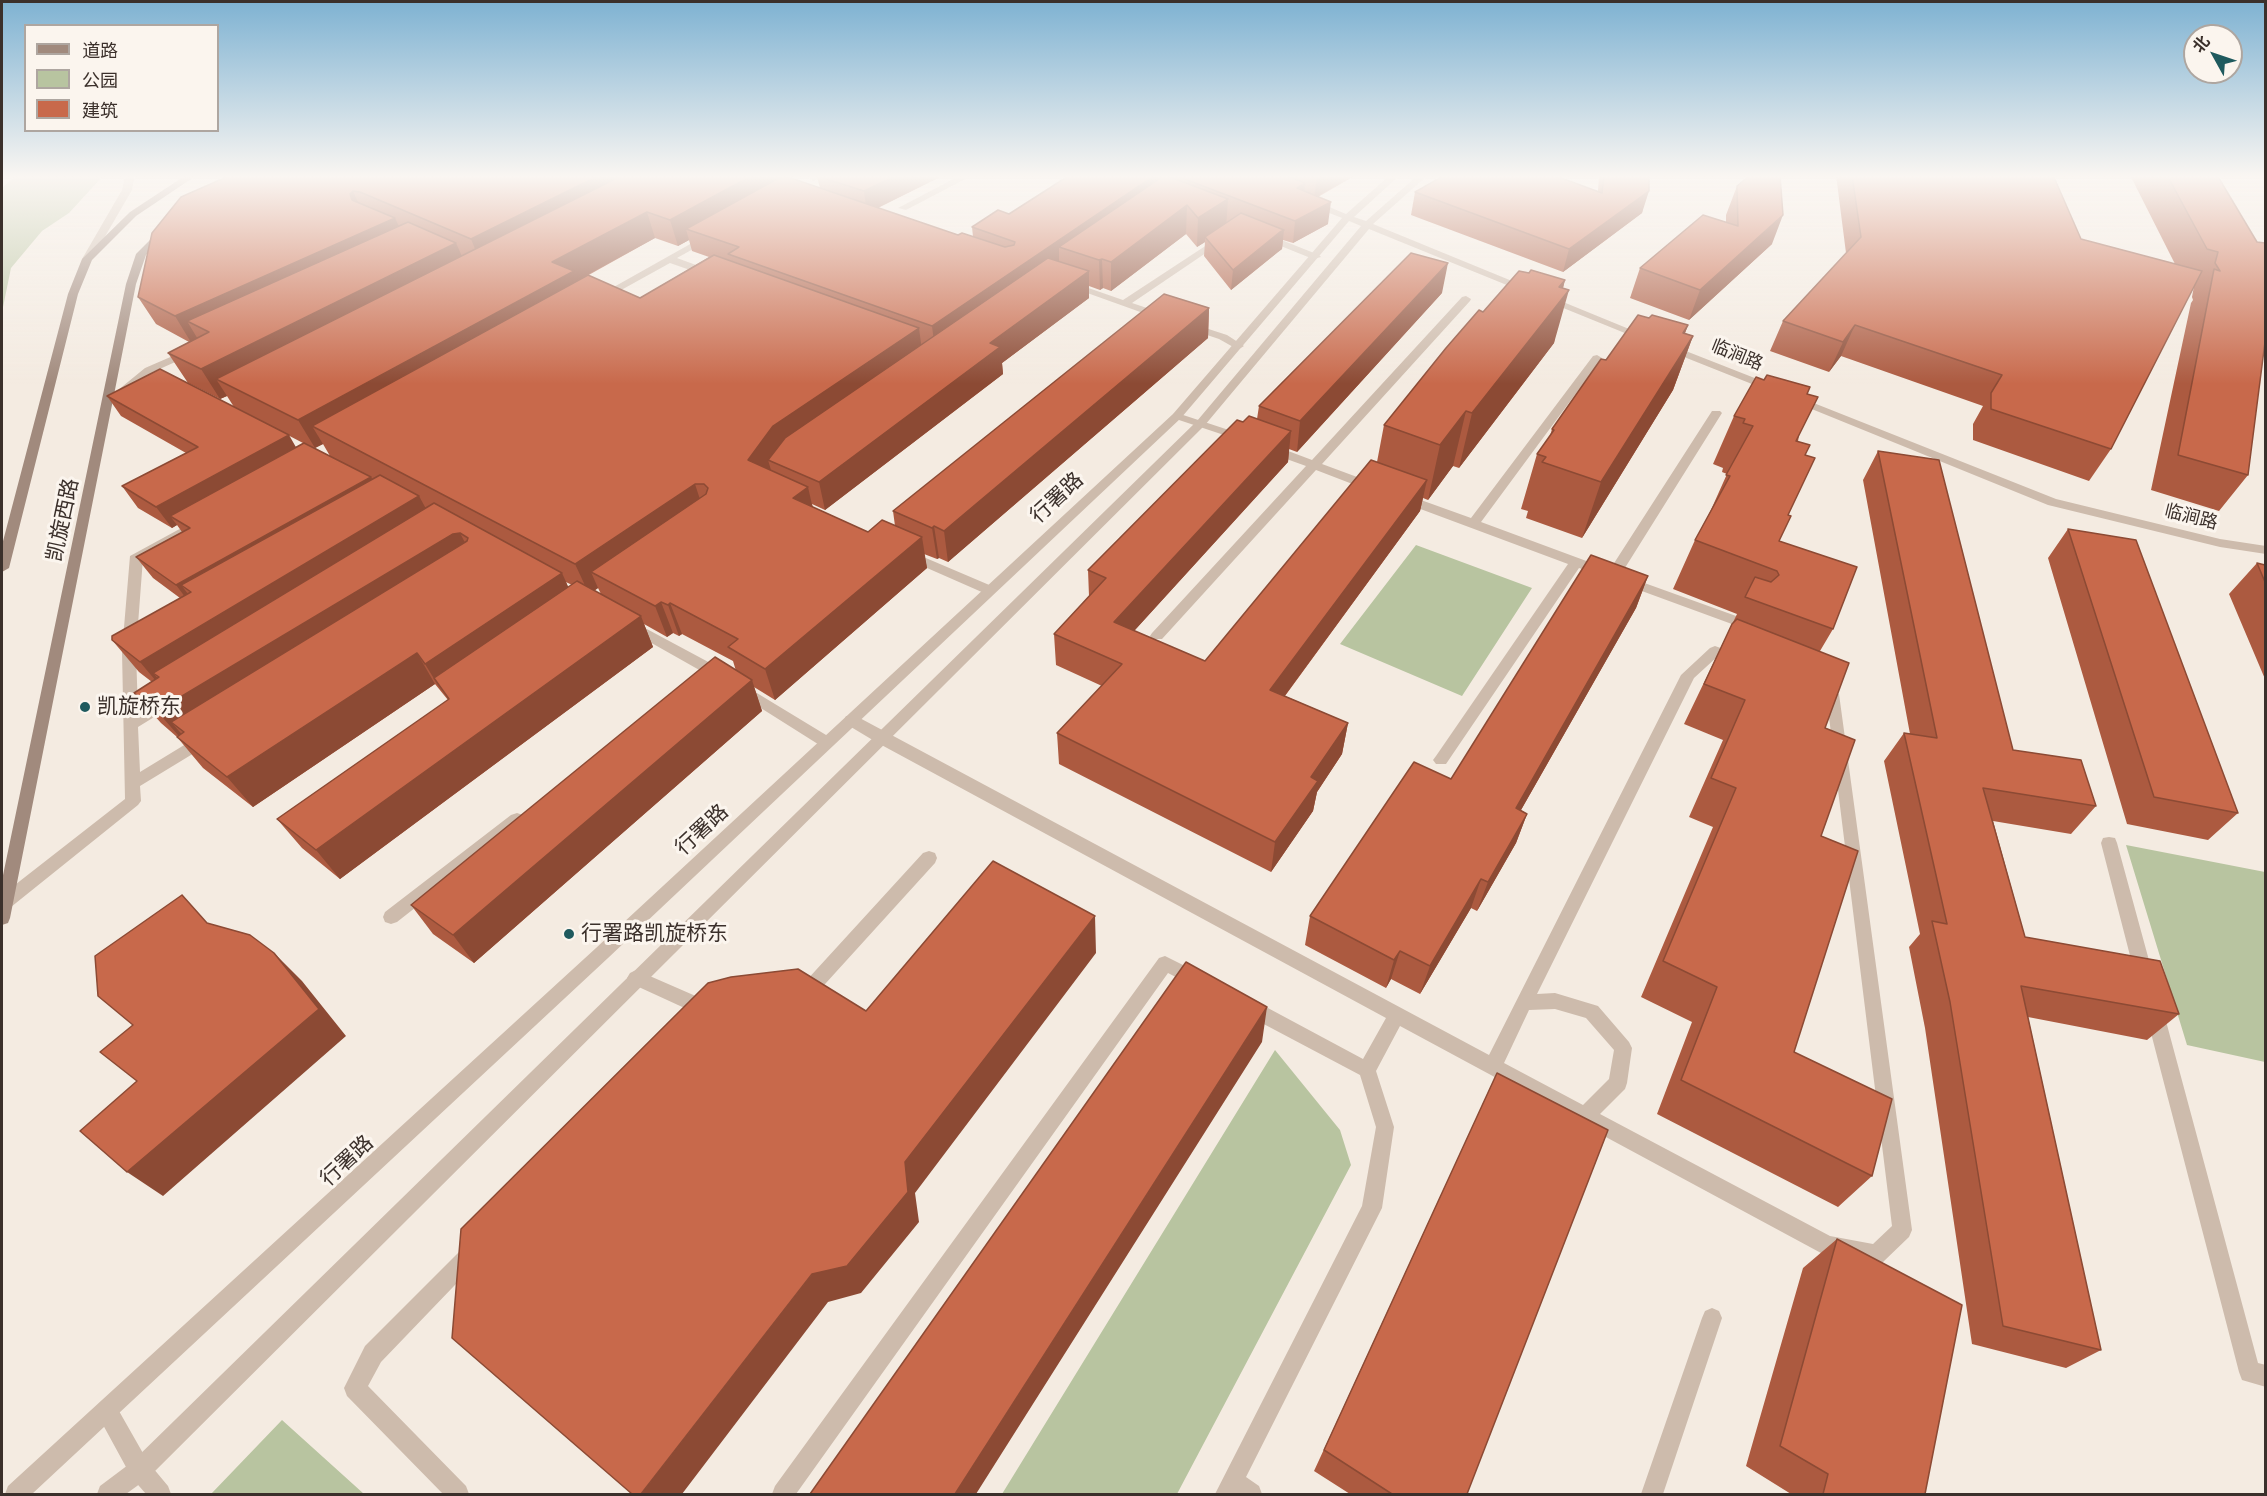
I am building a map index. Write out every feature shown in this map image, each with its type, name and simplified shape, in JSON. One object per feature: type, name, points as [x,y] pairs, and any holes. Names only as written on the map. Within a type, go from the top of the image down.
[{"type":"main road","points":[[2,568],[73,294],[87,259],[102,245]]},
{"type":"main road","name":"凯旋西路","points":[[2,918],[131,284],[141,254],[150,245]]},
{"type":"street","points":[[87,259],[95,245]]},
{"type":"street","points":[[586,306],[694,245]]},
{"type":"street","points":[[1125,303],[1211,245]]},
{"type":"street","points":[[1285,245],[1316,257]]},
{"type":"street","name":"行署路","points":[[16,1494],[107,1412],[1177,416],[1326,245]]},
{"type":"street","points":[[108,1494],[140,1470],[636,978],[1201,423],[1350,245]]},
{"type":"street","name":"临涧路","points":[[1416,245],[2052,502],[2220,543],[2265,550]]},
{"type":"street","points":[[669,259],[724,279]]},
{"type":"street","points":[[1059,281],[1223,337],[1239,346]]},
{"type":"street","points":[[1157,636],[1466,299]]},
{"type":"street","points":[[106,405],[154,373],[201,346]]},
{"type":"street","points":[[1473,524],[1597,358]]},
{"type":"street","points":[[1613,576],[1716,413]]},
{"type":"street","points":[[1177,416],[1745,624]]},
{"type":"street","points":[[5,902],[133,801],[131,724],[137,556],[207,518]]},
{"type":"street","points":[[893,548],[989,590]]},
{"type":"street","points":[[1441,760],[1576,562]]},
{"type":"street","points":[[620,620],[826,742]]},
{"type":"street","points":[[1493,1065],[1688,675],[1715,651],[1747,664]]},
{"type":"street","points":[[851,720],[1828,1246],[1876,1255],[1902,1230],[1834,698],[1801,686]]},
{"type":"street","points":[[131,724],[181,694]]},
{"type":"street","points":[[132,784],[213,734]]},
{"type":"street","points":[[391,917],[532,807]]},
{"type":"street","points":[[2109,843],[2250,1372],[2265,1376]]},
{"type":"street","points":[[788,994],[810,989],[930,858]]},
{"type":"street","points":[[783,1494],[1165,963],[1367,1070],[1385,1127],[1372,1208],[1229,1488],[1251,1494]]},
{"type":"street","points":[[636,978],[716,1011],[694,1029]]},
{"type":"street","points":[[1524,1003],[1555,1001],[1592,1012],[1623,1048],[1618,1083],[1586,1115]]},
{"type":"street","points":[[1367,1070],[1397,1014]]},
{"type":"street","points":[[458,1494],[355,1388],[373,1354],[488,1237]]},
{"type":"street","points":[[1652,1494],[1712,1318]]},
{"type":"street","points":[[107,1412],[140,1470],[160,1494]]},
{"type":"green space","points":[[2,245],[30,245],[11,268],[2,312]]},
{"type":"green space","points":[[1416,545],[1532,588],[1462,696],[1340,644]]},
{"type":"green space","points":[[2126,845],[2265,872],[2265,1062],[2187,1045]]},
{"type":"green space","points":[[1275,1050],[1340,1130],[1351,1165],[1177,1494],[1002,1494]]},
{"type":"green space","points":[[282,1420],[364,1494],[211,1494]]},
{"type":"building","points":[[149,245],[335,245],[175,316],[138,297]]},
{"type":"building","points":[[357,245],[452,245],[201,369],[168,353],[209,332],[187,321]]},
{"type":"building","points":[[484,245],[585,245],[552,262],[574,271],[298,420],[216,379]]},
{"type":"building","points":[[733,245],[998,245],[1005,247],[1052,245],[932,326],[728,254],[739,247]]},
{"type":"building","points":[[1062,245],[1134,245],[1111,262],[1059,247]]},
{"type":"building","points":[[1212,245],[1264,245],[1233,270]]},
{"type":"building","points":[[1558,245],[1575,245],[1569,249]]},
{"type":"building","points":[[1668,245],[1750,245],[1700,290],[1640,268]]},
{"type":"building","points":[[1854,245],[2103,245],[2202,271],[2111,449],[1991,409],[1991,393],[2002,375],[1855,325],[1843,342],[1783,321]]},
{"type":"building","points":[[2205,245],[2265,245],[2265,342],[2248,475],[2178,455],[2214,269],[2220,271],[2215,263],[2218,252],[2207,249]]},
{"type":"building","points":[[1411,253],[1448,263],[1300,421],[1259,406]]},
{"type":"building","points":[[714,255],[919,328],[773,426],[748,460],[808,487],[793,498],[868,532],[882,520],[922,537],[765,669],[728,647],[738,639],[670,603],[668,605],[661,602],[655,606],[591,572],[706,494],[708,488],[704,484],[695,484],[575,564],[312,426],[588,275],[640,298]]},
{"type":"building","points":[[1048,258],[1089,271],[990,343],[1000,347],[819,482],[768,460],[785,438]]},
{"type":"building","points":[[1531,270],[1565,280],[1559,287],[1569,290],[1472,413],[1466,411],[1440,445],[1384,425],[1479,310],[1483,312],[1519,271],[1529,273]]},
{"type":"building","points":[[1164,294],[1209,308],[944,531],[893,511]]},
{"type":"building","points":[[1638,315],[1649,318],[1652,315],[1688,325],[1683,333],[1693,336],[1601,482],[1542,462],[1546,457],[1537,454],[1554,430],[1552,429],[1601,359],[1606,360]]},
{"type":"building","points":[[160,369],[289,435],[156,507],[122,486],[198,447],[107,396]]},
{"type":"building","points":[[1767,375],[1810,387],[1807,394],[1818,397],[1796,441],[1810,445],[1805,455],[1815,458],[1788,515],[1791,516],[1779,541],[1857,567],[1833,629],[1745,597],[1755,577],[1771,582],[1779,575],[1777,571],[1695,540],[1730,476],[1726,475],[1753,426],[1743,423],[1745,419],[1734,416],[1756,377],[1764,380]]},
{"type":"building","points":[[1249,416],[1291,431],[1114,622],[1205,661],[1371,460],[1427,480],[1270,690],[1348,723],[1311,777],[1318,781],[1275,842],[1057,733],[1122,664],[1054,634],[1106,578],[1088,570],[1237,420],[1243,422]]},
{"type":"building","points":[[304,443],[371,477],[176,585],[136,557],[190,528],[170,516]]},
{"type":"building","points":[[1878,451],[1939,460],[2013,750],[2081,760],[2096,806],[1983,788],[2025,937],[2160,961],[2179,1014],[2021,986],[2101,1350],[2003,1326],[1950,1002],[1932,921],[1947,924],[1904,733],[1937,738]]},
{"type":"building","points":[[380,475],[419,496],[140,662],[112,640],[112,636],[191,592],[181,585]]},
{"type":"building","points":[[434,503],[562,573],[425,664],[417,653],[227,777],[177,737],[184,732],[171,722],[467,541],[468,538],[460,533],[453,534],[157,711],[134,693],[159,677],[153,673]]},
{"type":"building","points":[[2068,529],[2136,540],[2238,813],[2154,797]]},
{"type":"building","points":[[1591,555],[1648,576],[1516,808],[1527,814],[1488,882],[1481,879],[1430,966],[1400,951],[1394,960],[1310,916],[1414,762],[1451,779]]},
{"type":"building","points":[[2257,563],[2265,565],[2265,582]]},
{"type":"building","points":[[577,581],[641,616],[316,850],[277,819],[449,699],[434,678]]},
{"type":"building","points":[[1737,619],[1849,663],[1825,728],[1855,740],[1821,836],[1858,851],[1794,1052],[1892,1099],[1872,1176],[1681,1080],[1717,987],[1663,961],[1736,788],[1711,778],[1745,700],[1704,684],[1732,624]]},
{"type":"building","points":[[715,657],[752,680],[453,935],[411,905]]},
{"type":"building","points":[[993,861],[1095,916],[905,1162],[908,1192],[847,1266],[812,1274],[641,1494],[632,1494],[452,1338],[461,1229],[708,983],[731,977],[798,969],[866,1011]]},
{"type":"building","points":[[182,895],[207,923],[250,935],[274,953],[319,1009],[127,1172],[80,1131],[137,1081],[100,1052],[133,1025],[98,996],[95,956]]},
{"type":"building","points":[[1186,962],[1267,1007],[955,1494],[810,1494]]},
{"type":"building","points":[[1497,1073],[1608,1130],[1467,1494],[1392,1494],[1324,1450]]},
{"type":"building","points":[[1837,1239],[1962,1305],[1925,1494],[1823,1494],[1828,1474],[1780,1446]]},
{"type":"place","name":"凯旋桥东","points":[[85,707]]},
{"type":"place","name":"行署路凯旋桥东","points":[[569,934]]}]
